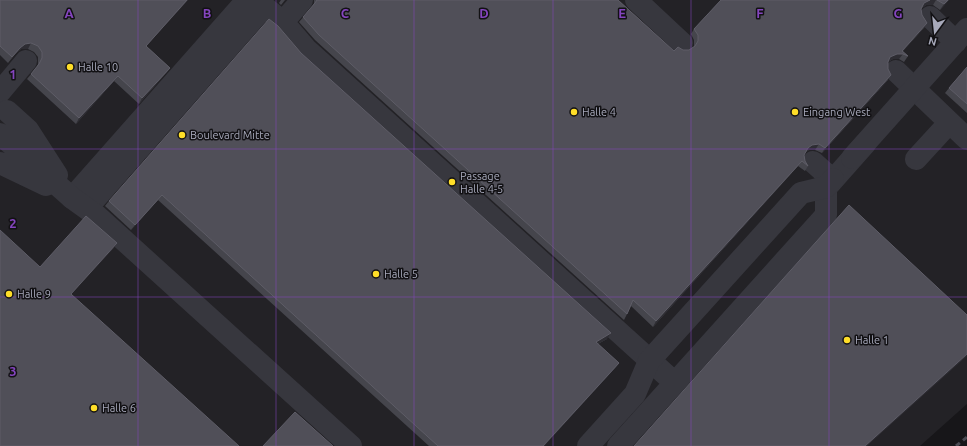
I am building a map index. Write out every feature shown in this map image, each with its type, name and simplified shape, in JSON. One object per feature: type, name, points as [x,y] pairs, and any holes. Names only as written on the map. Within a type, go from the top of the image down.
[{"type":"lane","points":[[283,22],[302,0]]},
{"type":"lane","points":[[636,0],[682,43]]},
{"type":"lane","points":[[87,209],[256,2],[283,22],[306,49],[674,383]]},
{"type":"lane","points":[[929,15],[960,38]]},
{"type":"lane","points":[[628,402],[649,360],[802,193],[829,184],[915,90],[960,38]]},
{"type":"lane","points":[[588,446],[628,402],[649,361],[801,193],[826,187],[960,38]]},
{"type":"lane","points":[[0,92],[26,61]]},
{"type":"lane","points":[[896,71],[967,139]]},
{"type":"lane","points":[[0,105],[28,130],[44,155],[87,209]]},
{"type":"lane","points":[[0,105],[28,130],[44,155]]},
{"type":"lane","points":[[916,159],[949,123]]},
{"type":"lane","points":[[28,130],[3,151],[87,209],[351,446]]},
{"type":"lane","points":[[618,446],[826,215],[829,184],[813,162]]},
{"type":"shaded area","points":[[0,0],[967,0],[967,404],[920,446],[0,446]]},
{"type":"building","name":"Halle 10","points":[[0,0],[187,0],[146,46],[170,68],[142,98],[118,76],[79,118],[31,74],[42,58],[42,52],[38,46],[31,43],[25,44],[12,57],[0,46]]},
{"type":"building","name":"Halle 4","points":[[317,0],[618,0],[674,51],[678,47],[683,50],[689,50],[695,46],[698,41],[698,35],[694,29],[721,0],[930,0],[924,3],[921,9],[922,15],[927,23],[902,51],[908,56],[897,54],[890,57],[888,69],[891,75],[825,148],[819,144],[812,145],[808,148],[804,155],[808,166],[802,161],[656,321],[633,300],[627,314],[319,35],[303,17]]},
{"type":"building","points":[[937,0],[948,0],[944,4]]},
{"type":"building","name":"Halle 5","points":[[269,19],[278,26],[301,53],[611,333],[596,342],[619,363],[543,446],[438,446],[162,195],[135,225],[109,201]]},
{"type":"building","points":[[967,67],[967,104],[949,88]]},
{"type":"building","name":"Halle 1","points":[[849,205],[967,315],[967,354],[865,446],[634,446]]},
{"type":"building","name":"Halle 6","points":[[86,216],[117,243],[71,294],[239,446],[0,446],[0,230],[40,267]]},
{"type":"building","points":[[295,412],[333,446],[263,446]]},
{"type":"railway","points":[[956,446],[967,437]]},
{"type":"place","name":"Halle 10","points":[[70,67]]},
{"type":"place","name":"Halle 4","points":[[574,112]]},
{"type":"place","name":"Eingang West","points":[[795,112]]},
{"type":"place","name":"Boulevard Mitte","points":[[182,135]]},
{"type":"place","name":"Passage Halle 4-5","points":[[452,182]]},
{"type":"place","name":"Halle 5","points":[[376,274]]},
{"type":"place","name":"Halle 9","points":[[9,294]]},
{"type":"place","name":"Halle 1","points":[[847,340]]},
{"type":"place","name":"Halle 6","points":[[94,408]]}]
